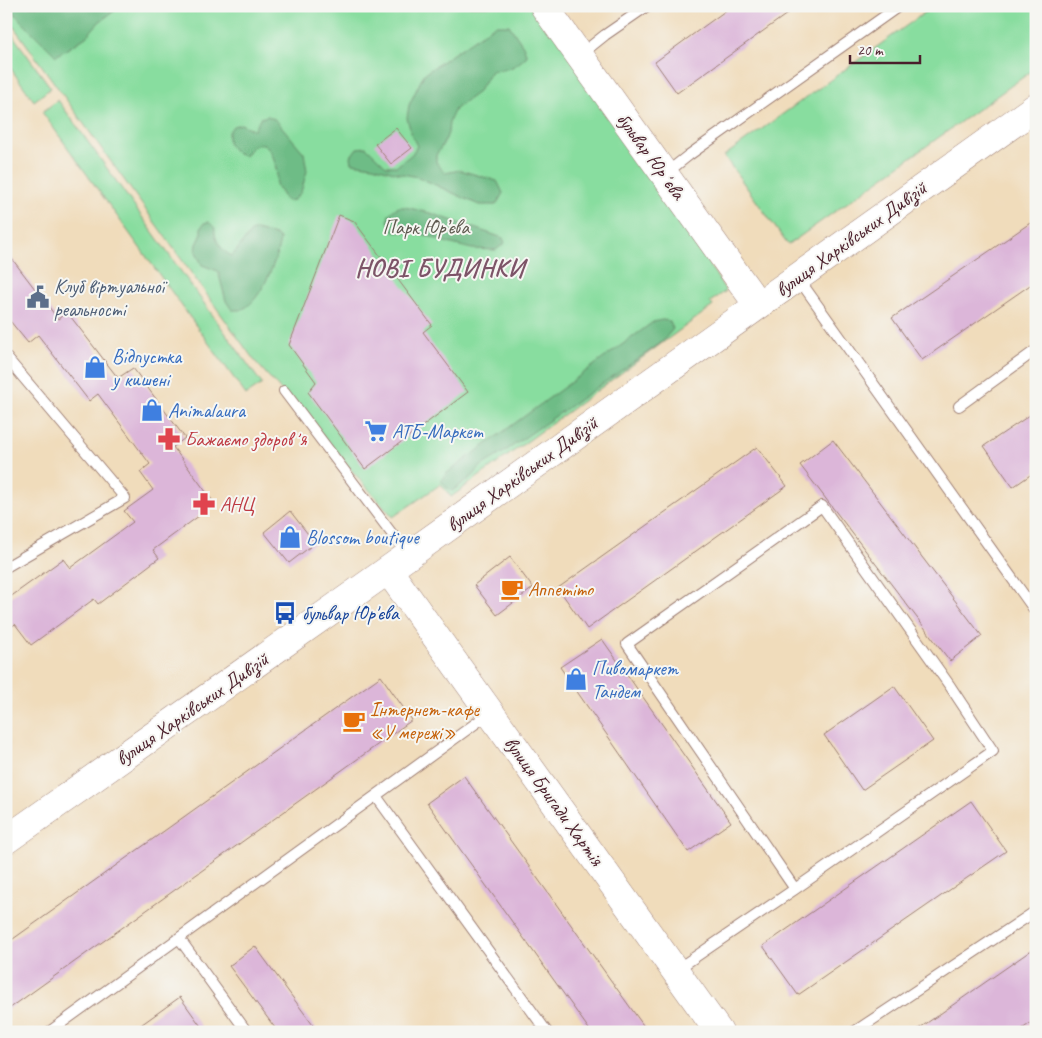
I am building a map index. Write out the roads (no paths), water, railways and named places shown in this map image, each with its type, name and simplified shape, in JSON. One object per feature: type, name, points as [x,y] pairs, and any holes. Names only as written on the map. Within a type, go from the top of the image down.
[{"type":"street","name":"бульвар Юрʼєва","points":[[544,6],[758,305]]},
{"type":"street","name":"вулиця Харківських Дивізій","points":[[6,840],[398,563],[1036,107]]},
{"type":"street","name":"вулиця Бригади Хартія","points":[[398,563],[490,713],[719,1032]]},
{"type":"lane","points":[[579,55],[647,6]]},
{"type":"lane","points":[[665,175],[689,155],[899,6]]},
{"type":"lane","points":[[798,277],[1036,612]]},
{"type":"lane","points":[[959,406],[1036,350]]},
{"type":"lane","points":[[6,357],[125,498],[6,567]]},
{"type":"lane","points":[[284,391],[398,563]]},
{"type":"lane","points":[[675,971],[795,889],[993,751],[950,686],[822,506],[628,644],[795,889]]},
{"type":"lane","points":[[49,1032],[490,713]]},
{"type":"lane","points":[[376,796],[547,1032]]},
{"type":"lane","points":[[854,1032],[1036,911]]},
{"type":"lane","points":[[179,938],[247,1032]]},
{"type":"place","name":"Клуб віртуальної реальності","points":[[38,297]]},
{"type":"place","name":"Відпустка у кишені","points":[[95,367]]},
{"type":"place","name":"Animalaura","points":[[152,410]]},
{"type":"place","name":"АТБ-Маркет","points":[[376,431]]},
{"type":"place","name":"Бажаємо здоровʼя","points":[[169,439]]},
{"type":"place","name":"АНЦ","points":[[204,504]]},
{"type":"place","name":"Blossom boutique","points":[[290,537]]},
{"type":"place","name":"Аппетіто","points":[[512,589]]},
{"type":"place","name":"бульвар Юр'єва","points":[[285,613]]},
{"type":"place","name":"Пивомаркет Тандем","points":[[576,679]]},
{"type":"place","name":"Інтернет-кафе «У мережі»","points":[[354,721]]},
{"type":"district","name":"НОВІ БУДИНКИ","points":[[440,268]]},
{"type":"park label","name":"Парк Юр’єва","points":[[426,227]]}]
